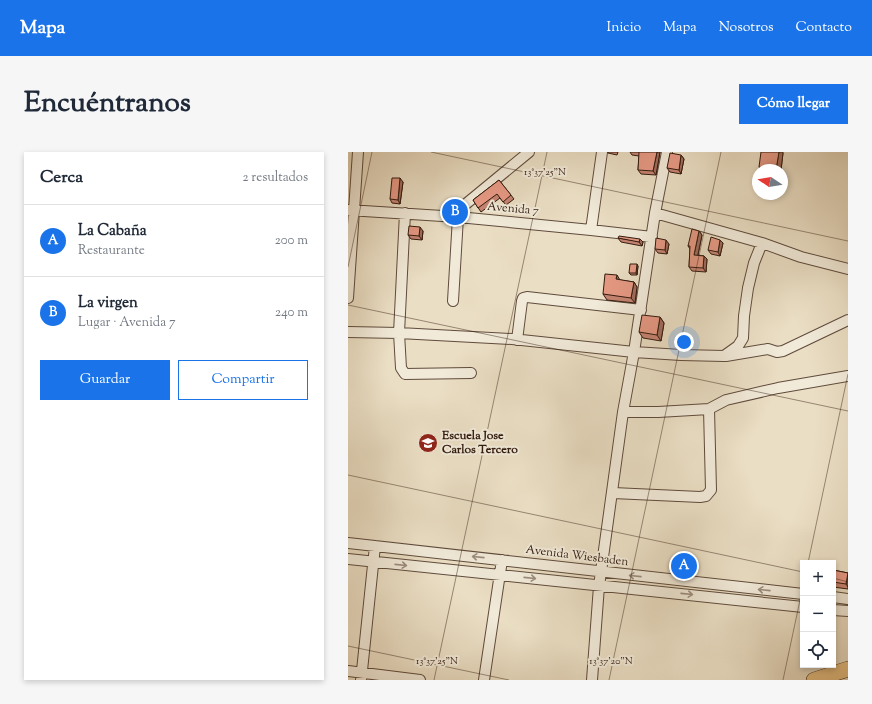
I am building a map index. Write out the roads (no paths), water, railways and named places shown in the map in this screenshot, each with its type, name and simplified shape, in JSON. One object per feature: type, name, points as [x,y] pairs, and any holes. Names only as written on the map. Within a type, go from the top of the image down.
[{"type":"highway","points":[[814,680],[848,669]]},
{"type":"street","points":[[348,298],[351,210],[358,152]]},
{"type":"street","points":[[453,301],[454,217],[529,152]]},
{"type":"street","points":[[591,230],[602,152]]},
{"type":"street","points":[[592,680],[599,586],[623,412],[641,310],[655,213],[667,152]]},
{"type":"street","name":"Avenida 7","points":[[351,210],[454,217],[652,237]]},
{"type":"street","points":[[406,213],[399,333],[401,368],[405,374],[471,373]]},
{"type":"street","points":[[655,213],[762,243],[801,257],[848,268]]},
{"type":"street","points":[[724,356],[738,346],[743,338],[748,288],[754,263],[762,243]]},
{"type":"street","points":[[517,340],[522,301],[523,298],[527,297],[641,310]]},
{"type":"street","points":[[348,332],[399,333],[517,340],[634,352],[724,356],[768,349],[777,352],[783,351],[848,320]]},
{"type":"street","points":[[623,412],[658,412],[709,409],[726,400],[778,388],[848,376]]},
{"type":"street","points":[[613,493],[706,496],[711,490],[709,409]]},
{"type":"street","name":"Avenida Wiesbaden","points":[[348,543],[800,594]]},
{"type":"street","points":[[362,676],[375,546]]},
{"type":"street","points":[[348,559],[800,607]]},
{"type":"street","points":[[484,680],[502,560]]},
{"type":"street","points":[[836,598],[848,599]]},
{"type":"street","points":[[836,610],[848,611]]},
{"type":"street","points":[[348,671],[362,676],[420,680]]},
{"type":"place","name":"La virgen","points":[[455,212]]},
{"type":"place","name":"Escuela Jose Carlos Tercero","points":[[428,443]]},
{"type":"place","name":"La Cabaña","points":[[684,566]]}]
